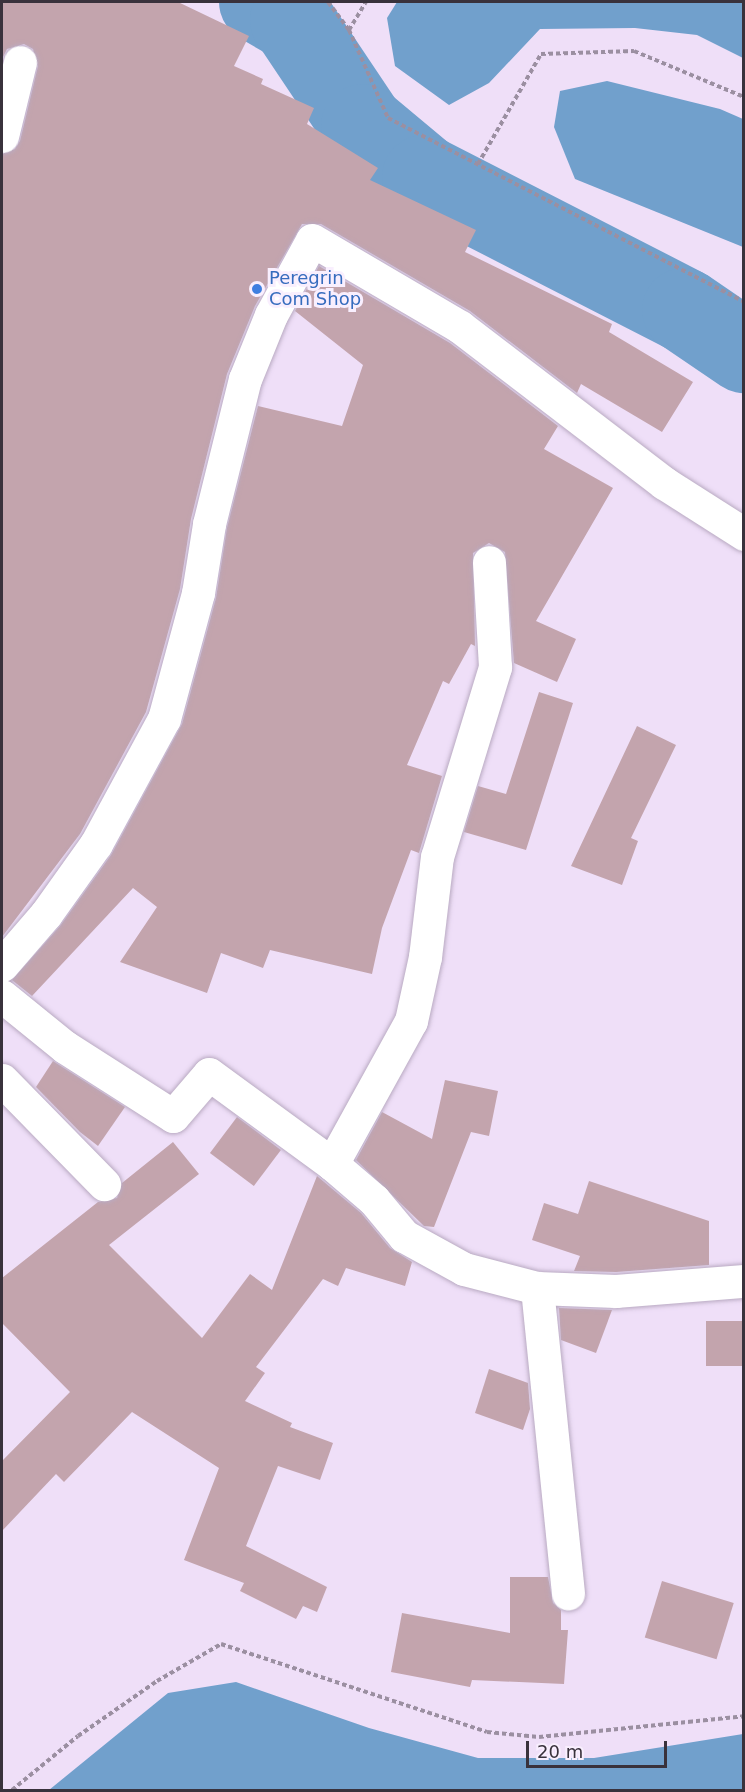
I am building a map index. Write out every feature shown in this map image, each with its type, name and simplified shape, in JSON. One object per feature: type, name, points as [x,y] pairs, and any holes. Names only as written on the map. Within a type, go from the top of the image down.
[{"type":"street","points":[[2,136],[20,62]]},
{"type":"street","points":[[2,965],[46,914],[96,844],[164,719],[198,593],[209,524],[245,379],[271,315],[312,240],[460,327],[664,483],[744,534]]},
{"type":"street","points":[[332,1164],[411,1021],[425,957],[437,857],[495,667],[489,562]]},
{"type":"street","points":[[2,996],[65,1047],[173,1116],[209,1074],[332,1164],[374,1200],[404,1236],[464,1269],[537,1288],[616,1291],[744,1281]]},
{"type":"street","points":[[2,1080],[104,1184]]},
{"type":"street","points":[[537,1288],[568,1593]]},
{"type":"path","points":[[328,2],[349,30],[388,118],[744,302]]},
{"type":"path","points":[[349,30],[366,2]]},
{"type":"path","points":[[478,165],[542,54],[634,51],[744,97]]},
{"type":"path","points":[[12,1791],[78,1736],[157,1681],[221,1644],[487,1732],[539,1737],[744,1716]]},
{"type":"water","points":[[397,2],[743,2],[743,58],[697,35],[635,28],[540,29],[489,83],[449,105],[395,66],[387,18]]},
{"type":"water","points":[[607,81],[720,109],[743,119],[743,247],[575,179],[554,127],[560,91]]},
{"type":"water","points":[[236,1682],[369,1728],[478,1758],[594,1758],[743,1734],[743,1790],[49,1790],[168,1693]]},
{"type":"building","points":[[2,2],[178,2],[249,36],[234,66],[263,79],[261,84],[314,108],[307,124],[378,168],[370,180],[476,230],[465,252],[612,324],[609,332],[693,382],[662,432],[581,384],[577,393],[470,311],[321,224],[302,224],[255,306],[227,374],[191,519],[180,589],[146,712],[80,834],[2,937],[2,154],[15,149],[20,141],[38,66],[33,49],[24,44],[7,49],[2,59]]},
{"type":"building","points":[[319,266],[450,343],[558,426],[544,449],[613,488],[536,621],[576,639],[557,682],[514,663],[505,552],[489,543],[473,553],[475,646],[471,644],[449,684],[443,681],[407,765],[442,776],[419,853],[411,850],[382,928],[372,974],[270,950],[263,968],[221,953],[207,993],[120,962],[157,907],[133,888],[32,996],[12,980],[60,926],[111,855],[182,724],[216,598],[227,528],[258,406],[342,426],[363,365],[295,311]]},
{"type":"building","points":[[539,692],[573,703],[526,850],[464,832],[478,786],[506,794]]},
{"type":"building","points":[[637,726],[676,745],[631,838],[638,841],[622,885],[571,866]]},
{"type":"building","points":[[53,1061],[125,1107],[98,1146],[80,1132],[36,1087]]},
{"type":"building","points":[[445,1080],[498,1091],[489,1136],[471,1132],[434,1227],[424,1226],[356,1160],[382,1112],[432,1139]]},
{"type":"building","points":[[237,1117],[281,1150],[254,1186],[210,1153]]},
{"type":"building","points":[[173,1142],[199,1174],[109,1245],[202,1338],[250,1274],[272,1290],[317,1176],[361,1213],[390,1248],[412,1262],[405,1286],[346,1268],[338,1286],[323,1279],[256,1367],[265,1373],[245,1401],[292,1423],[290,1427],[333,1443],[320,1480],[278,1466],[246,1546],[327,1587],[317,1612],[303,1606],[296,1619],[240,1591],[244,1583],[184,1560],[219,1468],[132,1412],[64,1482],[56,1474],[2,1531],[2,1461],[70,1392],[2,1323],[2,1278],[98,1202],[117,1198],[122,1183]]},
{"type":"building","points":[[589,1181],[709,1221],[709,1265],[616,1272],[574,1271],[580,1256],[532,1240],[544,1203],[578,1214]]},
{"type":"building","points":[[559,1308],[612,1310],[596,1353],[561,1340]]},
{"type":"building","points":[[706,1321],[744,1321],[744,1366],[706,1366]]},
{"type":"building","points":[[489,1369],[528,1383],[530,1409],[523,1430],[475,1413]]},
{"type":"building","points":[[510,1577],[548,1577],[553,1603],[561,1610],[561,1630],[568,1630],[564,1684],[472,1680],[470,1687],[391,1672],[402,1613],[510,1633]]},
{"type":"building","points":[[662,1581],[734,1603],[716,1659],[645,1637]]},
{"type":"waterway","points":[[261,2],[292,20],[363,126],[424,177],[684,310],[744,351]]},
{"type":"place","name":"Peregrin Com Shop","points":[[257,289]]}]
